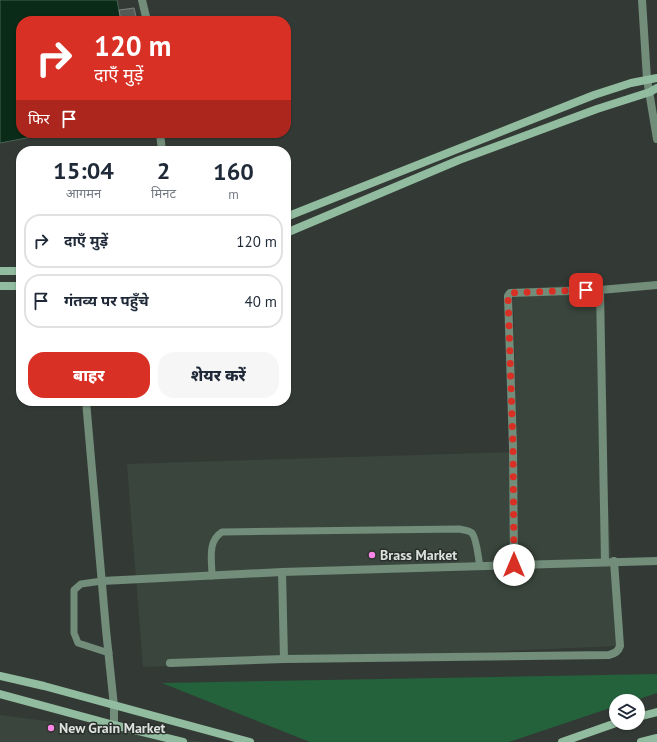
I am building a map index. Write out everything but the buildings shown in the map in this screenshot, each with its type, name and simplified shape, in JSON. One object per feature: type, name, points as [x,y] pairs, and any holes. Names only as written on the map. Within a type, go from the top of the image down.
[{"type":"main road","points":[[291,215],[594,95],[631,83],[657,78]]},
{"type":"main road","points":[[291,232],[459,160],[653,90]]},
{"type":"main road","points":[[0,271],[16,271]]},
{"type":"main road","points":[[0,286],[16,286]]},
{"type":"main road","points":[[0,676],[44,686],[250,742]]},
{"type":"main road","points":[[0,694],[183,742]]},
{"type":"main road","points":[[645,715],[657,712]]},
{"type":"main road","points":[[562,742],[609,725]]},
{"type":"main road","points":[[641,742],[657,738]]},
{"type":"street","points":[[142,0],[147,16]]},
{"type":"street","points":[[642,0],[647,79],[653,90],[657,139]]},
{"type":"street","points":[[514,565],[513,447],[508,296],[510,293],[600,290],[657,285]]},
{"type":"street","points":[[600,290],[605,562]]},
{"type":"street","points":[[86,406],[114,706],[114,725]]},
{"type":"street","points":[[170,663],[284,659],[609,655],[619,650],[620,646],[614,561]]},
{"type":"street","points":[[102,581],[282,572],[614,561],[657,561]]},
{"type":"street","points":[[282,572],[284,659]]},
{"type":"lane","points":[[212,576],[211,549],[217,535],[222,532],[467,530],[472,533],[475,539],[480,566]]},
{"type":"lane","points":[[102,581],[81,584],[74,590],[74,633],[78,643],[109,653]]},
{"type":"shaded area","points":[[0,0],[117,0],[120,16],[16,16],[16,138],[26,138],[0,143]]},
{"type":"shaded area","name":"Brass Market","points":[[596,284],[616,646],[143,667],[127,464],[517,452],[513,289]]},
{"type":"shaded area","points":[[657,674],[657,693],[645,697],[645,694],[609,694],[609,708],[509,742],[310,742],[162,683]]},
{"type":"shaded area","name":"New Grain Market","points":[[0,715],[205,742],[0,742]]},
{"type":"place","name":"Brass Market","points":[[372,555]]},
{"type":"place","name":"New Grain Market","points":[[51,728]]},
{"type":"route","points":[[514,565],[513,447],[508,296],[510,293],[586,290]]}]
